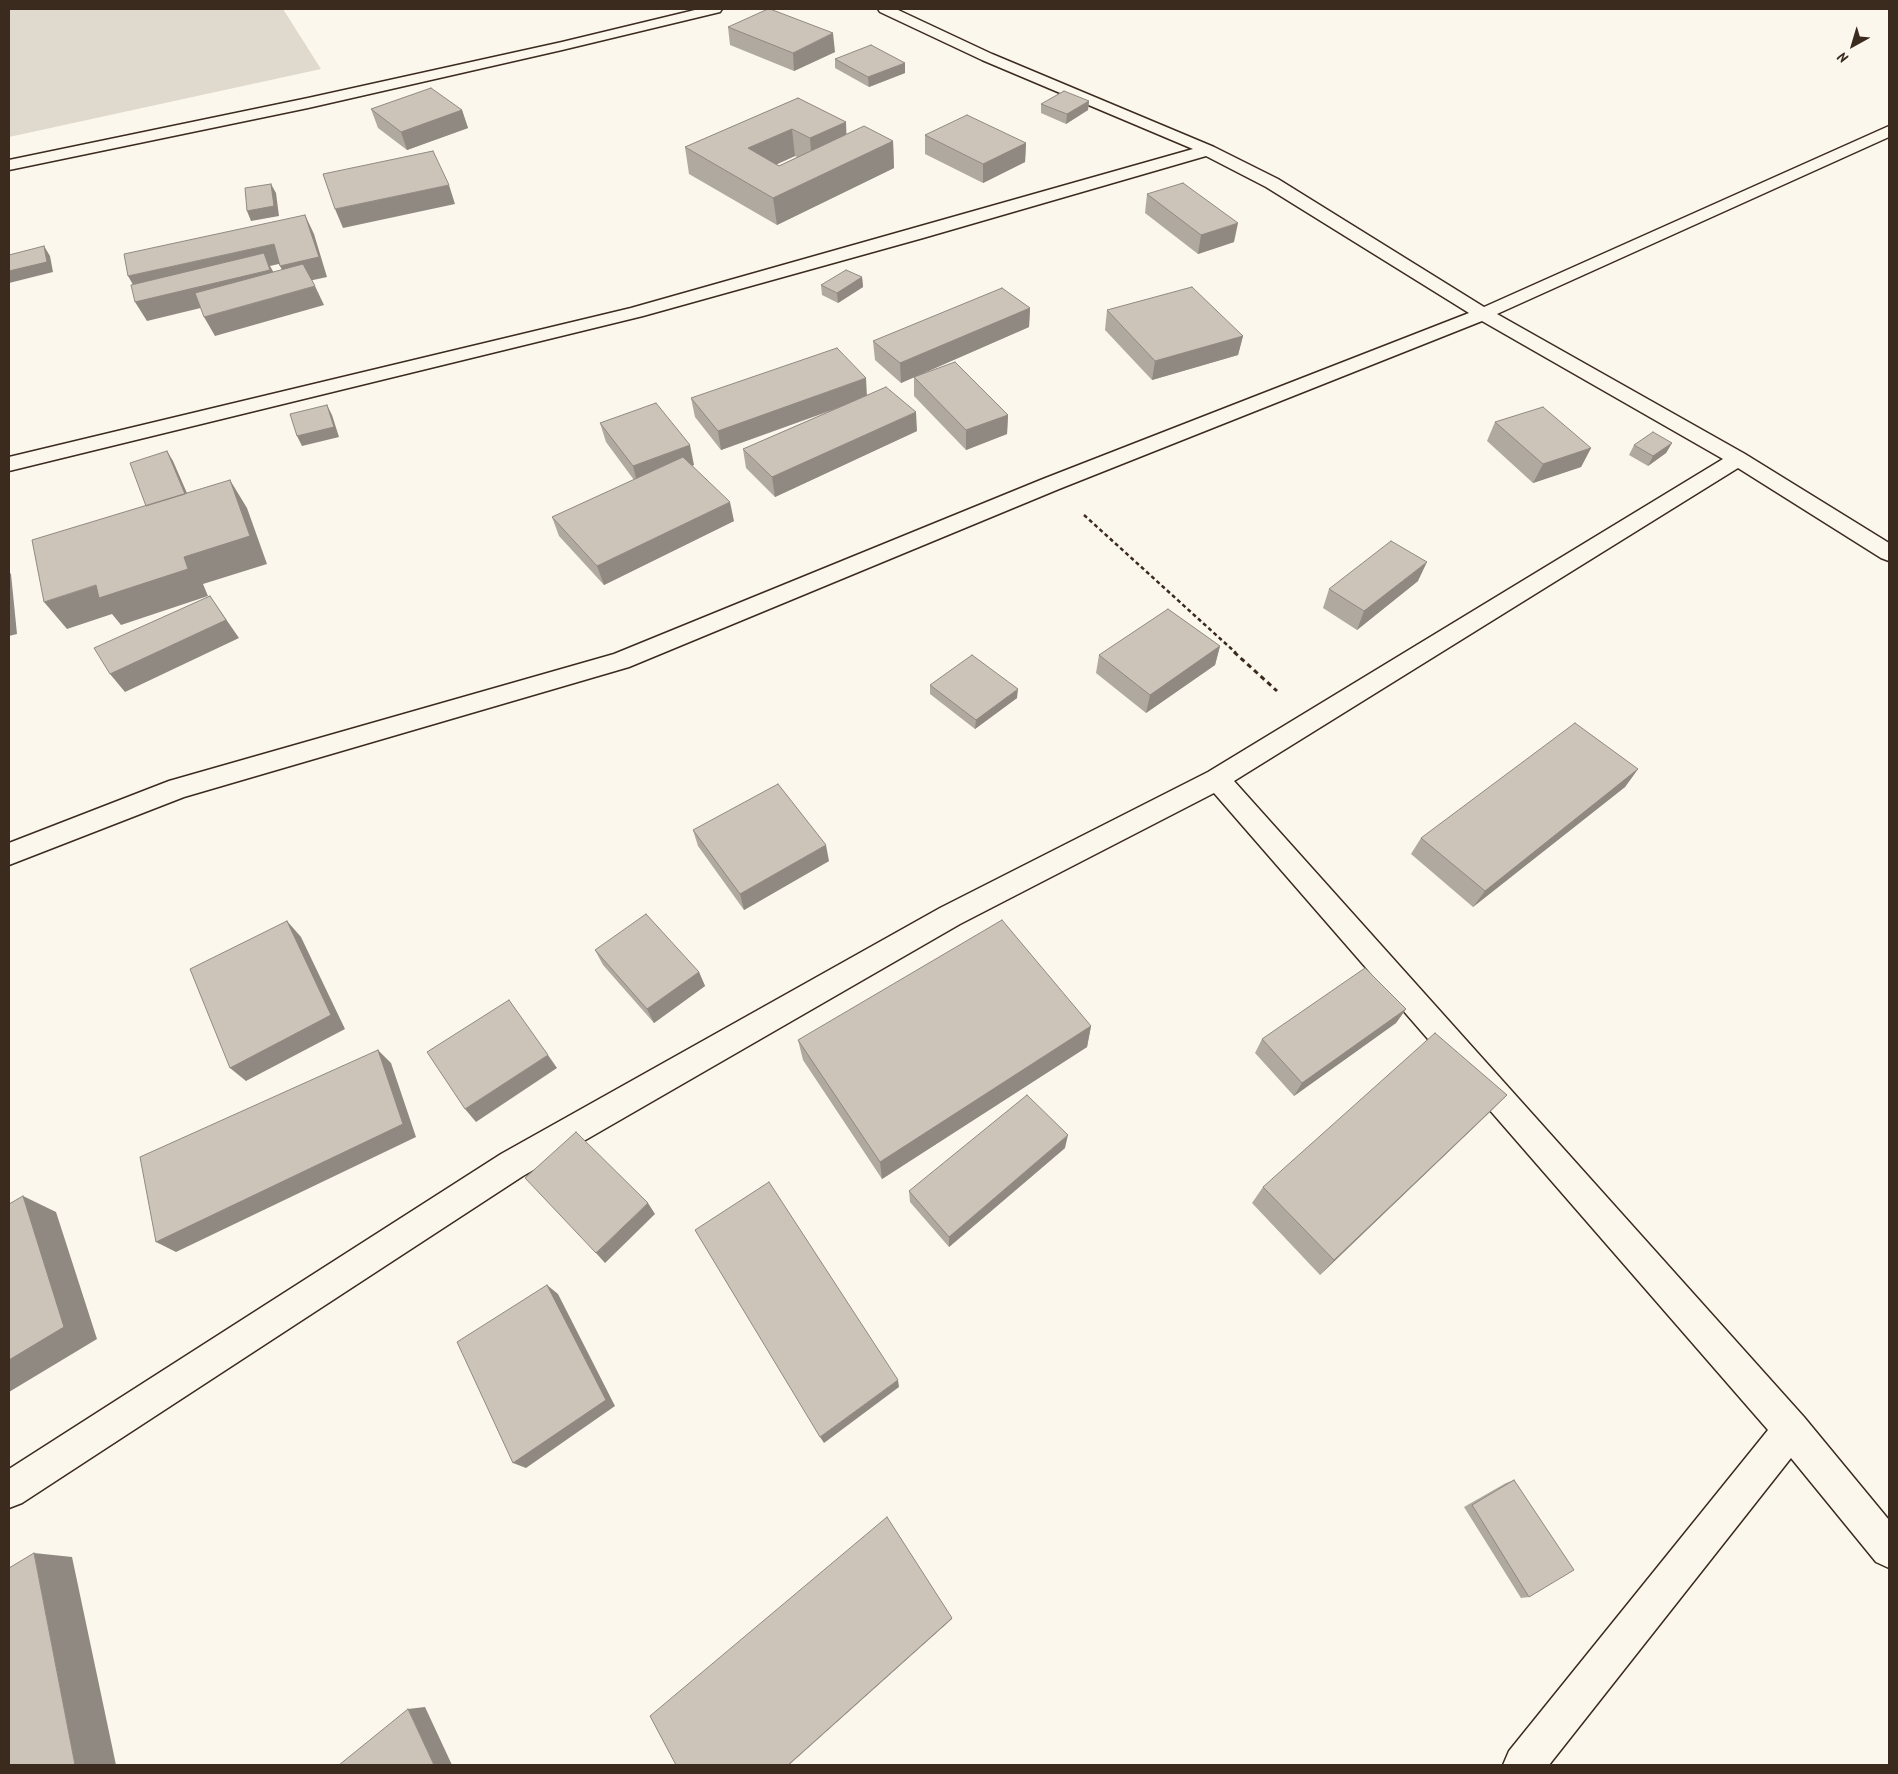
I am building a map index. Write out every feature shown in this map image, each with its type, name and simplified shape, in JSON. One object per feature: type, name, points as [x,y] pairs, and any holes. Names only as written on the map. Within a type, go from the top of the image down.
[{"type":"street","points":[[9,165],[308,103],[562,46],[715,9]]},
{"type":"street","points":[[885,9],[987,57],[1208,150],[1288,193],[1483,314],[1738,459],[1889,553]]},
{"type":"street","points":[[9,854],[178,788],[622,661],[1051,484],[1483,314],[1889,131]]},
{"type":"street","points":[[9,464],[636,312],[917,234],[1208,150]]},
{"type":"street","points":[[9,1490],[512,1166],[950,916],[1217,779],[1738,459]]},
{"type":"street","points":[[1217,779],[1791,1430],[1889,1549]]},
{"type":"street","points":[[1523,1765],[1791,1430]]},
{"type":"path","points":[[1051,484],[1310,721]]},
{"type":"shaded area","points":[[9,9],[283,9],[321,69],[9,137]]},
{"type":"building","points":[[768,9],[833,33],[793,53],[728,27]]},
{"type":"building","points":[[871,45],[905,63],[868,77],[835,59]]},
{"type":"building","points":[[431,88],[462,110],[401,132],[371,109]]},
{"type":"building","points":[[1064,91],[1089,101],[1067,114],[1041,104]]},
{"type":"building","points":[[798,98],[846,122],[810,138],[792,129],[748,148],[779,166],[864,126],[893,141],[773,198],[685,147]]},
{"type":"building","points":[[967,115],[1026,143],[983,164],[925,135]]},
{"type":"building","points":[[433,151],[449,185],[335,209],[323,174]]},
{"type":"building","points":[[1183,183],[1238,223],[1201,235],[1147,194]]},
{"type":"building","points":[[271,184],[274,206],[247,211],[245,188]]},
{"type":"building","points":[[305,215],[319,257],[280,266],[274,244],[128,276],[124,254]]},
{"type":"building","points":[[44,246],[47,262],[9,271],[9,255]]},
{"type":"building","points":[[264,253],[270,270],[135,302],[131,285]]},
{"type":"building","points":[[303,264],[315,286],[204,317],[195,293]]},
{"type":"building","points":[[846,270],[862,277],[837,293],[821,285]]},
{"type":"building","points":[[1192,287],[1243,336],[1155,361],[1107,310]]},
{"type":"building","points":[[1002,288],[1030,308],[900,363],[873,341]]},
{"type":"building","points":[[837,348],[866,378],[718,431],[691,398]]},
{"type":"building","points":[[955,362],[1008,415],[966,430],[914,377]]},
{"type":"building","points":[[886,387],[916,412],[772,477],[743,449]]},
{"type":"building","points":[[656,403],[690,445],[633,466],[600,423]]},
{"type":"building","points":[[327,405],[334,427],[297,436],[290,414]]},
{"type":"building","points":[[1543,407],[1591,448],[1543,464],[1495,422]]},
{"type":"building","points":[[1653,432],[1672,443],[1653,456],[1634,445]]},
{"type":"building","points":[[167,451],[185,494],[146,506],[130,463]]},
{"type":"building","points":[[683,457],[730,502],[597,566],[552,517]]},
{"type":"building","points":[[230,480],[250,536],[184,557],[188,569],[99,598],[96,585],[44,602],[32,540]]},
{"type":"building","points":[[1391,541],[1427,562],[1364,611],[1329,589]]},
{"type":"building","points":[[210,596],[226,620],[110,674],[94,648]]},
{"type":"building","points":[[1168,609],[1220,646],[1150,695],[1099,655]]},
{"type":"building","points":[[972,655],[1018,689],[976,720],[930,685]]},
{"type":"building","points":[[1575,723],[1638,769],[1485,891],[1421,838]]},
{"type":"building","points":[[778,784],[826,845],[740,894],[693,830]]},
{"type":"building","points":[[646,914],[699,972],[647,1009],[595,950]]},
{"type":"building","points":[[1002,920],[1091,1026],[880,1162],[798,1040]]},
{"type":"building","points":[[287,921],[331,1015],[230,1068],[190,969]]},
{"type":"building","points":[[1365,968],[1406,1009],[1302,1083],[1262,1039]]},
{"type":"building","points":[[509,1000],[548,1055],[465,1109],[427,1052]]},
{"type":"building","points":[[1435,1033],[1507,1095],[1334,1260],[1263,1187]]},
{"type":"building","points":[[378,1050],[403,1124],[156,1242],[140,1157]]},
{"type":"building","points":[[1027,1095],[1068,1135],[949,1237],[909,1191]]},
{"type":"building","points":[[576,1132],[648,1203],[596,1253],[525,1178]]},
{"type":"building","points":[[769,1182],[898,1380],[820,1437],[695,1230]]},
{"type":"building","points":[[23,1196],[64,1327],[9,1360],[9,1204]]},
{"type":"building","points":[[547,1285],[606,1400],[513,1463],[457,1342]]},
{"type":"building","points":[[1514,1480],[1574,1570],[1529,1597],[1472,1505]]},
{"type":"building","points":[[887,1517],[952,1618],[788,1765],[676,1765],[650,1716]]},
{"type":"building","points":[[34,1553],[75,1765],[9,1765],[9,1568]]},
{"type":"building","points":[[408,1709],[434,1765],[339,1765]]}]
